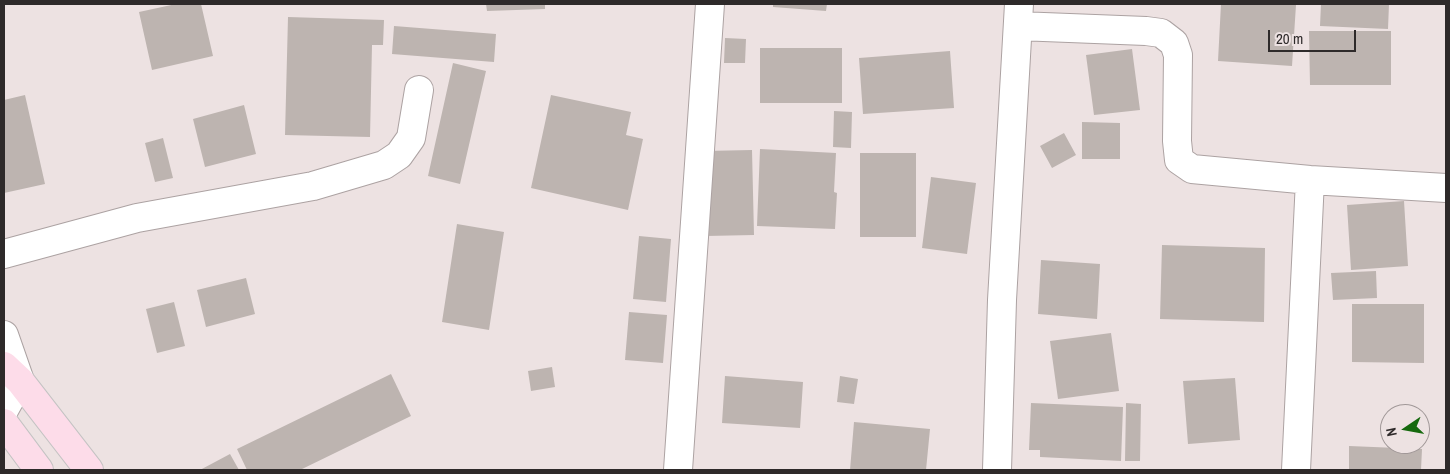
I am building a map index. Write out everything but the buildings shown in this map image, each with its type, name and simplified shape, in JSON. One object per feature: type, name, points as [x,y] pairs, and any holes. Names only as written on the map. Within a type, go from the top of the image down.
[{"type":"main road","points":[[12,373],[89,470]]},
{"type":"main road","points":[[4,422],[39,470]]},
{"type":"street","points":[[678,470],[710,4]]},
{"type":"street","points":[[997,470],[1002,300],[1019,15],[1161,33],[1174,43],[1178,55],[1177,141],[1179,160],[1192,169],[1310,180],[1446,188]]},
{"type":"street","points":[[4,254],[137,218],[313,186],[384,166],[399,155],[412,138],[419,90]]},
{"type":"street","points":[[1296,470],[1310,180]]},
{"type":"street","points":[[4,334],[12,373],[4,410]]}]
